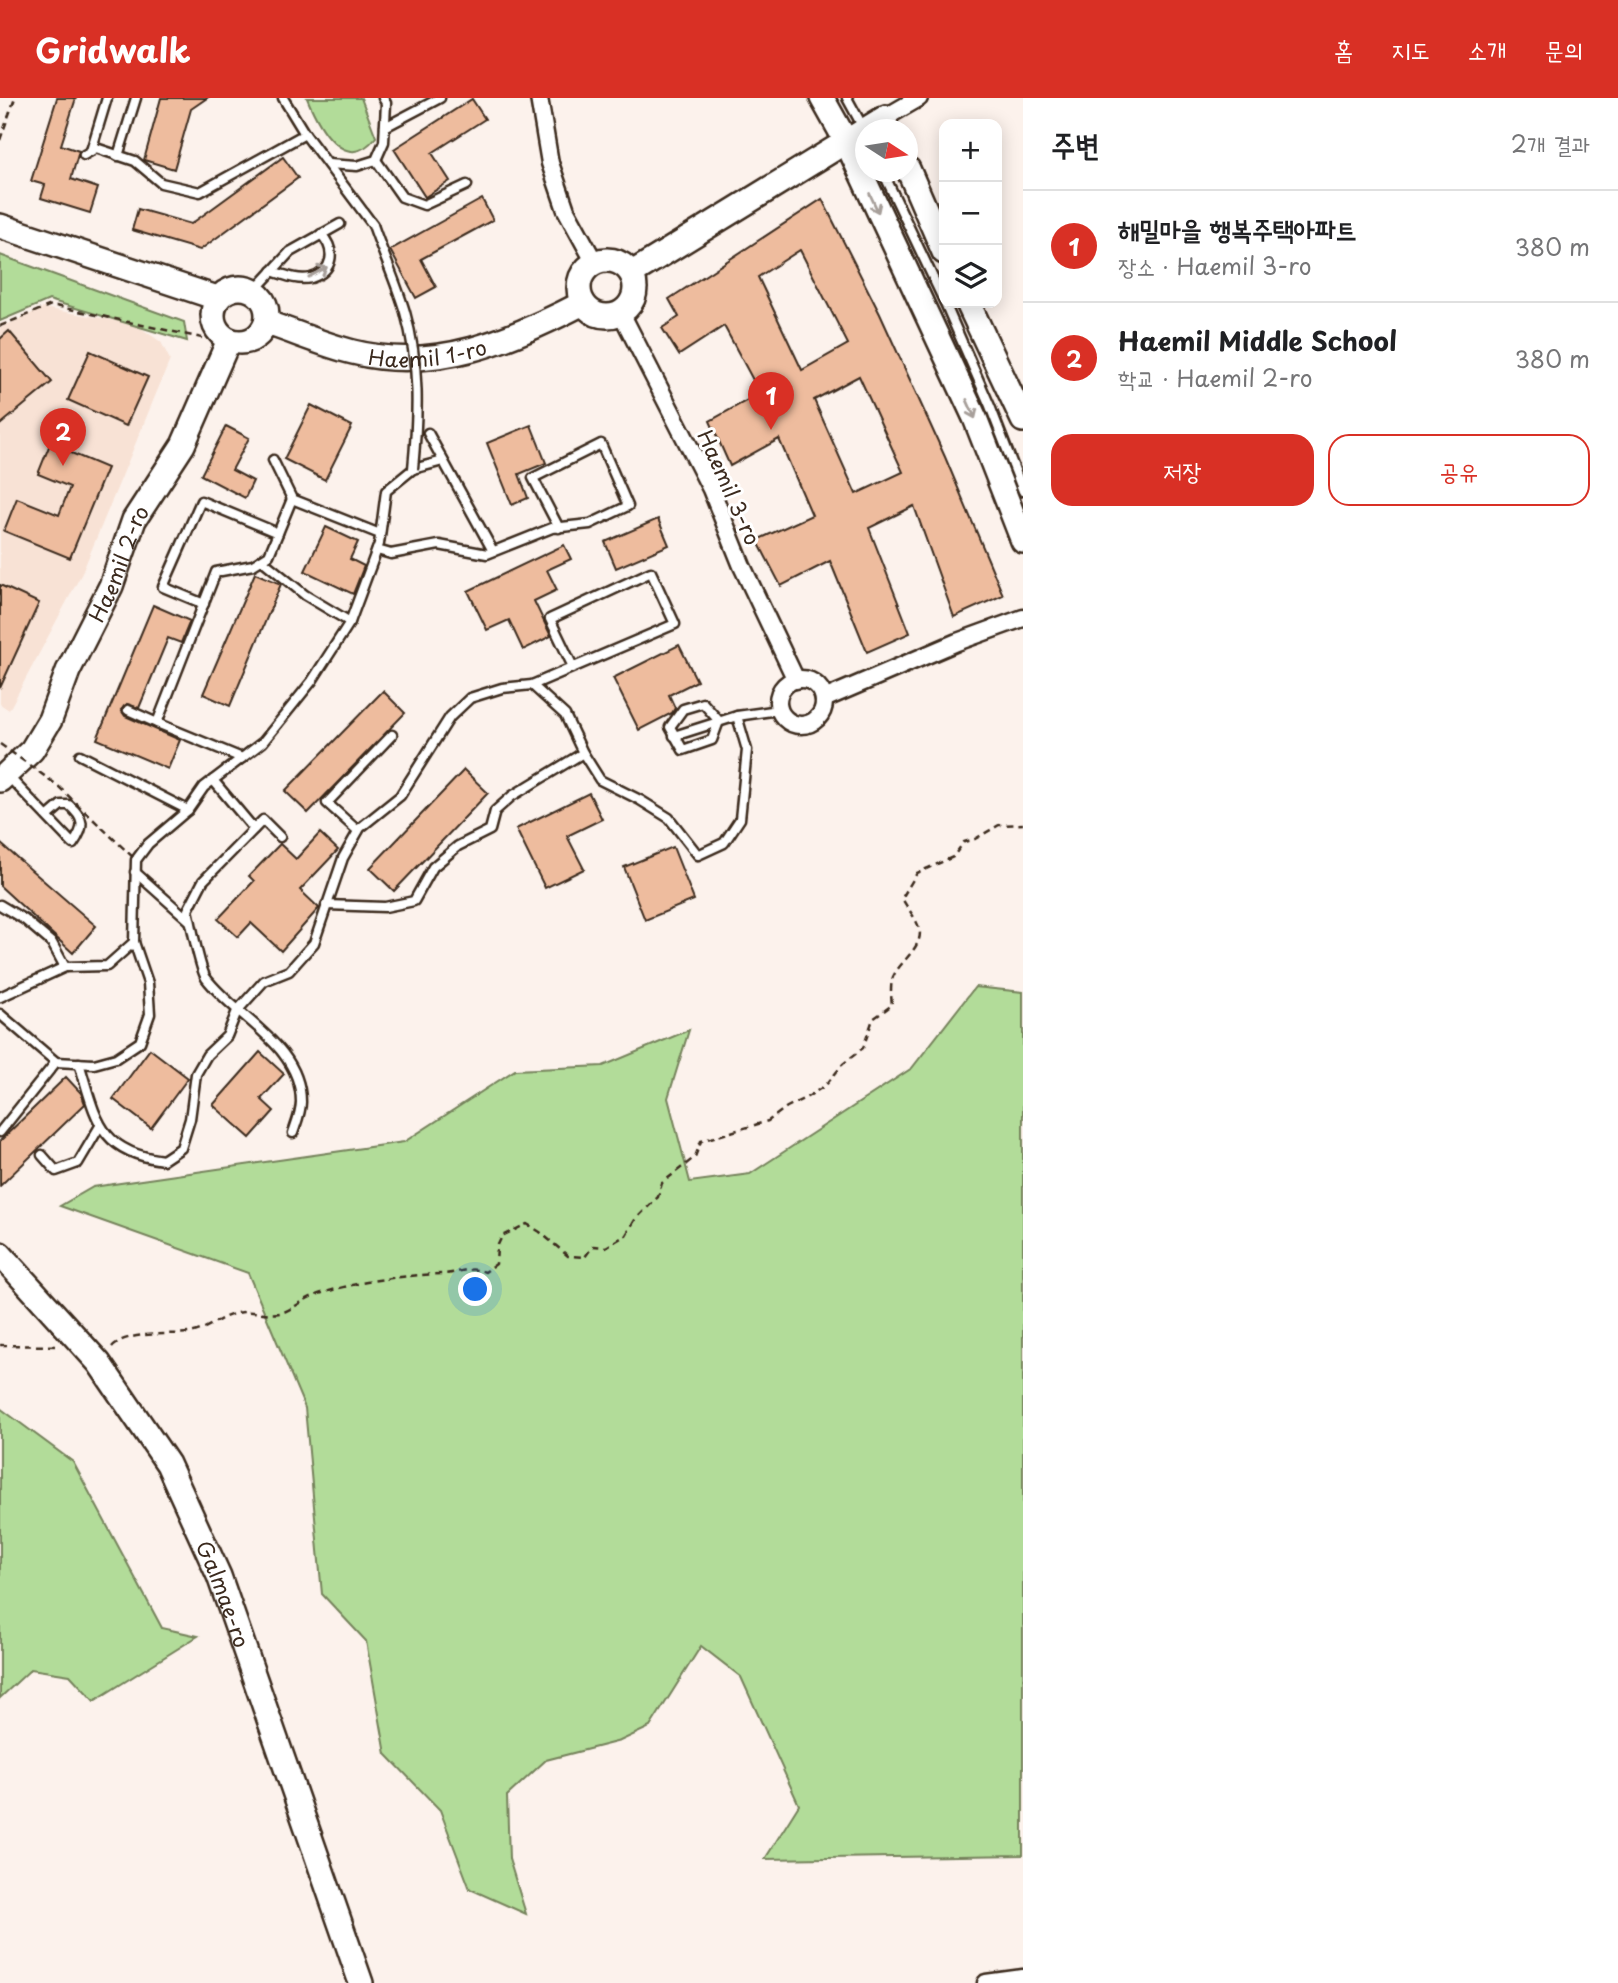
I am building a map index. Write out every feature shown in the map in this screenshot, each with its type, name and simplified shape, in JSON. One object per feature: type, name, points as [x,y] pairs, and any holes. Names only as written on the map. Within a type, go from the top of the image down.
[{"type":"street","points":[[539,98],[550,163],[566,210],[595,263]]},
{"type":"street","points":[[822,98],[855,131]]},
{"type":"street","points":[[884,115],[919,98]]},
{"type":"street","points":[[632,273],[855,137]]},
{"type":"street","points":[[878,182],[1023,541]]},
{"type":"street","points":[[914,182],[941,245]]},
{"type":"street","points":[[0,226],[217,298]]},
{"type":"street","points":[[611,260],[632,273],[636,291],[633,300],[621,313],[604,317],[583,303],[580,281],[583,274],[595,263],[611,260]]},
{"type":"street","points":[[242,287],[254,291],[264,301],[267,323],[252,340],[229,340],[219,332],[215,324],[213,315],[217,298],[233,288],[242,287]]},
{"type":"street","name":"Haemil 1-ro","points":[[267,323],[354,352],[399,358],[436,357],[461,354],[533,330],[583,303]]},
{"type":"street","points":[[970,308],[1023,420]]},
{"type":"street","name":"Haemil 3-ro","points":[[621,313],[711,489],[742,566],[796,680]]},
{"type":"street","name":"Haemil 2-ro","points":[[4,777],[32,750],[50,720],[68,671],[111,586],[134,520],[183,445],[229,340]]},
{"type":"street","points":[[824,699],[957,642],[1023,618]]},
{"type":"street","points":[[796,680],[811,681],[822,692],[824,699],[821,714],[810,724],[795,725],[788,722],[779,710],[778,702],[783,688],[796,680]]},
{"type":"street","name":"Galmae-ro","points":[[0,1254],[92,1355],[168,1464],[219,1576],[361,1983]]},
{"type":"street","points":[[986,1983],[1023,1978]]},
{"type":"lane","points":[[107,98],[87,153],[96,148],[135,161],[161,183],[200,192],[304,134]]},
{"type":"lane","points":[[118,156],[136,98]]},
{"type":"lane","points":[[283,98],[304,134],[373,225],[405,312],[415,363],[418,411],[413,469]]},
{"type":"lane","points":[[328,164],[357,166],[376,160],[384,142],[386,103],[383,98]]},
{"type":"lane","points":[[385,127],[440,98]]},
{"type":"lane","points":[[847,98],[855,123]]},
{"type":"lane","points":[[376,160],[402,197],[424,205],[467,185]]},
{"type":"lane","points":[[888,182],[939,289]]},
{"type":"lane","points":[[254,291],[290,252],[340,224]]},
{"type":"lane","points":[[272,271],[291,278],[310,278],[327,269],[331,262],[331,252],[328,242],[321,234]]},
{"type":"lane","points":[[948,308],[1023,491]]},
{"type":"lane","points":[[428,433],[493,551]]},
{"type":"lane","points":[[377,550],[391,554],[439,545],[487,554],[559,528],[590,524],[628,506],[601,444],[533,478],[559,528]]},
{"type":"lane","points":[[273,460],[292,499],[380,534]]},
{"type":"lane","points":[[1,1019],[56,1062],[94,1064],[116,1058],[140,1042],[150,1013],[148,983],[134,942],[136,860],[148,844],[188,810],[204,788],[263,741],[312,681],[350,622],[377,550],[386,491],[413,469],[443,461]]},
{"type":"lane","points":[[157,723],[216,572],[253,565],[269,555],[292,499]]},
{"type":"lane","points":[[204,604],[163,587],[201,501],[278,533]]},
{"type":"lane","points":[[262,560],[306,595],[350,622]]},
{"type":"lane","points":[[79,1063],[100,1126],[115,1145],[141,1158],[163,1160],[181,1148],[190,1119],[196,1074],[207,1055],[228,1036],[237,1011],[264,981],[289,971],[314,943],[343,858],[358,831],[400,796],[450,717],[470,698],[502,688],[532,685],[675,624],[651,572],[550,619],[573,667]]},
{"type":"lane","points":[[532,685],[565,715],[583,753],[600,780],[669,818],[698,855],[724,843],[740,819],[747,750],[737,716]]},
{"type":"lane","points":[[703,703],[719,721],[712,740],[683,750],[670,727],[683,709],[703,703]]},
{"type":"lane","points":[[128,710],[242,758]]},
{"type":"lane","points":[[674,736],[737,716],[779,710]]},
{"type":"lane","points":[[358,831],[327,803],[392,735]]},
{"type":"lane","points":[[326,905],[385,908],[414,901],[433,867],[458,846],[490,830],[495,811],[503,803],[583,753]]},
{"type":"lane","points":[[80,755],[188,810]]},
{"type":"lane","points":[[4,777],[73,844],[81,832],[83,822],[80,815],[69,805],[61,805],[47,817]]},
{"type":"lane","points":[[213,780],[254,829]]},
{"type":"lane","points":[[279,837],[263,820],[203,881],[188,911],[205,975],[237,1011],[275,1044],[296,1076],[301,1103],[293,1133]]},
{"type":"lane","points":[[135,872],[191,922]]},
{"type":"lane","points":[[0,905],[25,920],[52,943],[65,967]]},
{"type":"lane","points":[[0,997],[65,967],[107,966],[134,942]]},
{"type":"lane","points":[[0,1132],[56,1062]]},
{"type":"lane","points":[[43,1155],[56,1171],[78,1163],[100,1126]]},
{"type":"path","points":[[0,139],[15,98]]},
{"type":"path","points":[[0,326],[51,306],[202,338]]},
{"type":"path","points":[[0,744],[57,785],[136,860]]},
{"type":"path","points":[[0,1345],[92,1355],[116,1342],[142,1335],[195,1332],[224,1316],[243,1312],[282,1313],[310,1297],[355,1284],[421,1273],[447,1274],[473,1267],[485,1272],[496,1264],[497,1247],[502,1236],[527,1224],[568,1256],[585,1256],[593,1246],[606,1247],[626,1235],[635,1220],[658,1197],[663,1183],[695,1157],[701,1141],[768,1121],[826,1085],[842,1065],[863,1048],[873,1019],[892,1005],[891,984],[894,974],[908,958],[920,936],[919,927],[902,898],[917,873],[953,857],[964,842],[975,839],[999,825],[1023,824]]},
{"type":"shaded area","points":[[43,308],[135,324],[161,342],[170,360],[82,573],[9,710],[0,704],[0,328]]},
{"type":"green space","points":[[307,98],[361,98],[376,137],[365,148],[354,151],[343,149],[325,132]]},
{"type":"green space","points":[[0,255],[184,322],[187,341],[49,300],[0,321]]},
{"type":"green space","points":[[975,987],[1023,992],[1023,1855],[765,1859],[799,1805],[741,1677],[701,1646],[650,1727],[620,1741],[546,1760],[507,1796],[509,1859],[526,1914],[470,1889],[440,1810],[386,1754],[366,1641],[322,1594],[305,1408],[248,1273],[60,1206],[93,1187],[404,1142],[515,1070],[603,1066],[689,1030],[668,1098],[690,1182],[750,1174],[912,1068]]},
{"type":"green space","points":[[0,1408],[73,1462],[162,1628],[198,1636],[94,1701],[70,1675],[31,1669],[0,1698]]},
{"type":"building","points":[[57,98],[76,98],[61,145],[79,151],[71,179],[98,188],[90,213],[41,198],[45,185],[31,181]]},
{"type":"building","points":[[161,98],[207,98],[191,109],[174,169],[144,160]]},
{"type":"building","points":[[472,99],[485,119],[432,153],[450,181],[425,197],[394,149]]},
{"type":"building","points":[[283,157],[298,178],[200,250],[132,230],[138,209],[191,224]]},
{"type":"building","points":[[482,199],[493,220],[421,259],[436,287],[416,298],[390,250]]},
{"type":"building","points":[[822,199],[880,314],[945,457],[1003,595],[954,617],[914,506],[869,528],[910,633],[867,652],[830,561],[781,586],[757,540],[812,515],[779,439],[730,466],[710,421],[760,393],[724,326],[679,355],[662,328],[679,317],[669,299]],"holes":[[[800,250],[848,344],[802,370],[758,277]],[[859,376],[903,472],[856,494],[814,400]]]},
{"type":"building","points":[[9,331],[52,382],[0,425],[0,339]]},
{"type":"building","points":[[90,351],[148,377],[126,426],[68,400]]},
{"type":"building","points":[[311,405],[352,426],[325,480],[284,459]]},
{"type":"building","points":[[531,425],[546,463],[519,474],[528,498],[512,505],[487,443]]},
{"type":"building","points":[[226,426],[249,438],[232,470],[253,481],[245,498],[201,475]]},
{"type":"building","points":[[50,444],[107,468],[70,558],[4,531],[17,498],[59,515],[70,487],[38,474]]},
{"type":"building","points":[[658,519],[669,545],[616,568],[605,542]]},
{"type":"building","points":[[326,527],[358,542],[350,559],[364,566],[353,594],[305,571]]},
{"type":"building","points":[[564,545],[571,559],[547,570],[557,590],[534,601],[551,636],[523,650],[509,620],[487,630],[468,591]]},
{"type":"building","points":[[255,573],[281,584],[230,706],[203,694]]},
{"type":"building","points":[[0,585],[39,603],[0,688]]},
{"type":"building","points":[[153,605],[190,621],[181,643],[168,638],[139,708],[127,704],[121,710],[125,716],[180,740],[168,769],[97,739]]},
{"type":"building","points":[[679,645],[697,681],[669,695],[675,708],[672,713],[639,730],[613,678]]},
{"type":"building","points":[[383,691],[405,713],[308,813],[285,791]]},
{"type":"building","points":[[464,770],[488,793],[394,891],[370,868]]},
{"type":"building","points":[[589,793],[602,819],[567,836],[584,869],[545,888],[516,829]]},
{"type":"building","points":[[320,833],[338,850],[300,890],[319,908],[281,951],[251,923],[238,937],[218,919],[254,881],[249,876],[280,844],[296,859]]},
{"type":"building","points":[[0,843],[96,926],[73,953],[0,886]]},
{"type":"building","points":[[673,847],[694,900],[645,920],[624,867]]},
{"type":"building","points":[[150,1049],[188,1078],[151,1128],[113,1099]]},
{"type":"building","points":[[260,1052],[284,1074],[261,1099],[274,1111],[250,1138],[213,1105]]},
{"type":"building","points":[[66,1077],[81,1093],[85,1104],[0,1186],[0,1141]]},
{"type":"place","name":"해밀마을 행복주택아파트","points":[[771,430]]},
{"type":"place","name":"Haemil Middle School","points":[[63,466]]}]
